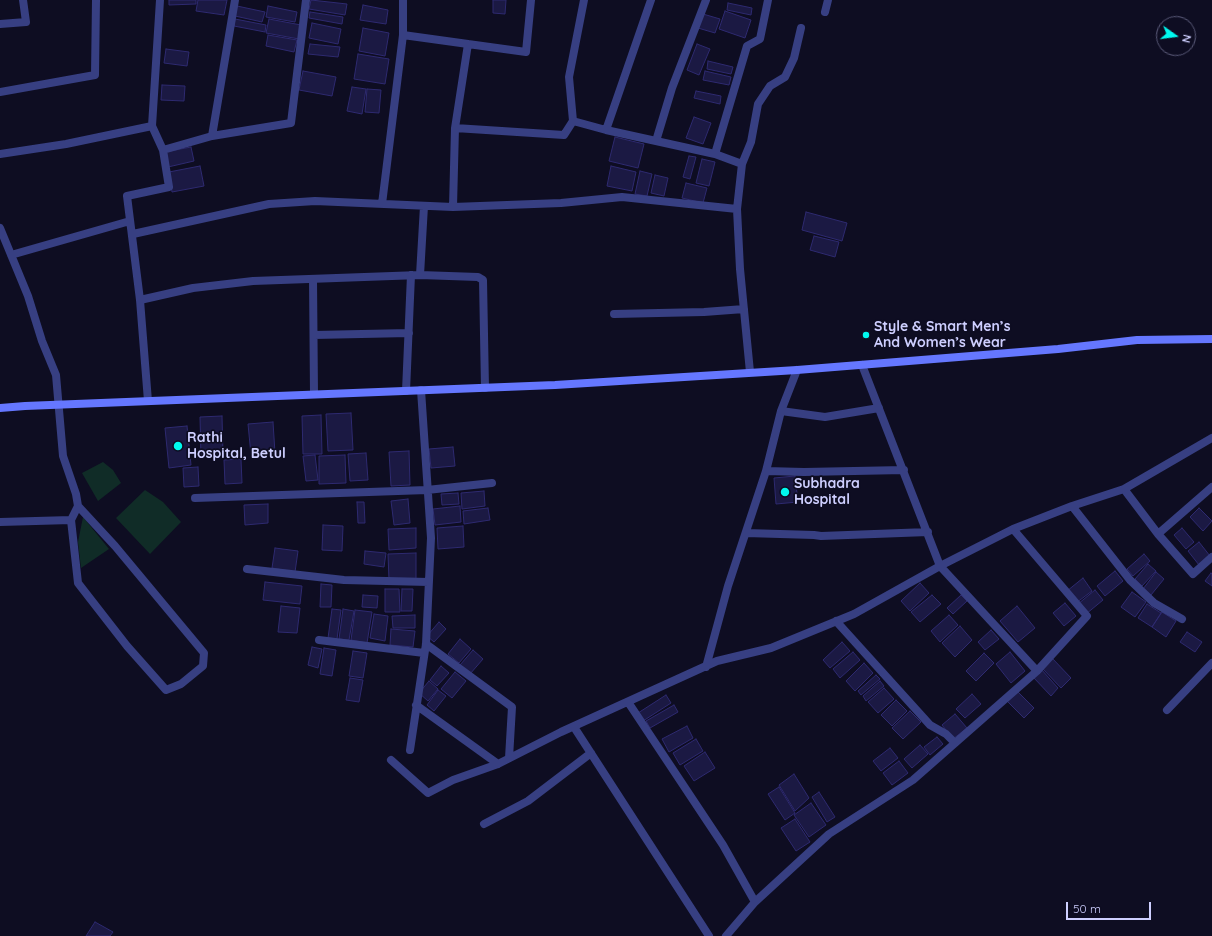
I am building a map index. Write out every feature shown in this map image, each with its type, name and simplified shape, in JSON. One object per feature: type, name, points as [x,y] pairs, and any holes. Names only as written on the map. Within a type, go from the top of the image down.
[{"type":"main road","points":[[0,408],[148,400],[555,385],[862,365],[1137,340],[1212,339]]},
{"type":"street","points":[[0,24],[26,22],[23,0]]},
{"type":"street","points":[[0,92],[95,75],[96,0]]},
{"type":"street","points":[[148,400],[140,300],[133,234],[127,196],[169,187],[163,150],[152,126],[160,0]]},
{"type":"street","points":[[212,136],[235,0]]},
{"type":"street","points":[[163,150],[212,136],[291,123],[306,0]]},
{"type":"street","points":[[382,204],[403,35],[403,0]]},
{"type":"street","points":[[403,35],[526,52],[531,0]]},
{"type":"street","points":[[455,128],[564,135],[573,121],[569,77],[584,0]]},
{"type":"street","points":[[606,130],[651,0]]},
{"type":"street","points":[[656,141],[672,88],[706,0]]},
{"type":"street","points":[[715,154],[747,46],[760,39],[768,0]]},
{"type":"street","points":[[825,12],[828,0]]},
{"type":"street","points":[[750,372],[737,209],[742,164],[751,142],[758,104],[770,86],[785,77],[794,58],[801,28]]},
{"type":"street","points":[[453,207],[455,128],[468,44]]},
{"type":"street","points":[[573,121],[606,130],[715,154],[742,164]]},
{"type":"street","points":[[0,154],[66,144],[152,126]]},
{"type":"street","points":[[133,234],[269,204],[316,201],[453,207],[561,203],[622,197],[737,209]]},
{"type":"street","points":[[420,275],[424,206]]},
{"type":"street","points":[[11,255],[130,221]]},
{"type":"street","points":[[0,228],[28,296],[42,341],[56,375],[57,405],[63,456],[76,494],[78,506],[115,546],[204,653],[203,666],[181,684],[166,690],[127,646],[78,583],[71,520],[78,506]]},
{"type":"street","points":[[140,300],[193,288],[253,281],[411,275],[478,277],[483,280],[485,388]]},
{"type":"street","points":[[406,391],[411,275]]},
{"type":"street","points":[[313,279],[314,394]]},
{"type":"street","points":[[614,314],[704,312],[744,309]]},
{"type":"street","points":[[314,335],[409,333]]},
{"type":"street","points":[[862,365],[940,566],[1037,671]]},
{"type":"street","points":[[706,667],[728,586],[766,471],[781,411],[797,370]]},
{"type":"street","points":[[410,750],[426,644],[431,538],[421,390]]},
{"type":"street","points":[[781,411],[825,417],[879,408]]},
{"type":"street","points":[[391,760],[428,793],[453,780],[498,764],[717,661],[771,648],[854,614],[940,566],[1013,529],[1072,506],[1124,489],[1212,438]]},
{"type":"street","points":[[766,471],[808,472],[904,470]]},
{"type":"street","points":[[195,498],[428,490],[492,483]]},
{"type":"street","points":[[1158,534],[1212,487]]},
{"type":"street","points":[[1124,489],[1158,534],[1193,574],[1212,557]]},
{"type":"street","points":[[1072,506],[1130,580],[1154,603],[1182,619]]},
{"type":"street","points":[[0,522],[71,520]]},
{"type":"street","points":[[726,936],[755,902],[829,834],[913,780],[1037,671],[1086,616],[1013,529]]},
{"type":"street","points":[[746,533],[821,536],[928,532]]},
{"type":"street","points":[[247,569],[344,580],[429,582]]},
{"type":"street","points":[[836,621],[930,725],[946,734],[955,743]]},
{"type":"street","points":[[319,640],[424,653]]},
{"type":"street","points":[[426,644],[512,707],[509,758]]},
{"type":"street","points":[[1167,710],[1212,663]]},
{"type":"street","points":[[628,702],[723,845],[755,902]]},
{"type":"street","points":[[416,705],[498,764]]},
{"type":"street","points":[[574,727],[709,936]]},
{"type":"street","points":[[484,824],[528,801],[591,753]]},
{"type":"green space","points":[[103,462],[113,470],[121,483],[98,501],[82,473]]},
{"type":"green space","points":[[145,490],[163,502],[181,522],[150,554],[116,518]]},
{"type":"green space","points":[[83,517],[109,549],[81,568],[78,542]]},
{"type":"building","points":[[169,0],[196,0],[196,4],[169,5]]},
{"type":"building","points":[[198,0],[227,0],[224,15],[196,11]]},
{"type":"building","points":[[311,0],[347,4],[345,15],[309,9]]},
{"type":"building","points":[[493,0],[506,0],[505,14],[493,13]]},
{"type":"building","points":[[728,3],[752,8],[751,15],[727,10]]},
{"type":"building","points":[[363,5],[388,10],[386,24],[360,20]]},
{"type":"building","points":[[237,6],[265,12],[262,22],[235,16]]},
{"type":"building","points":[[268,6],[297,12],[295,22],[266,17]]},
{"type":"building","points":[[725,11],[751,20],[745,38],[719,29]]},
{"type":"building","points":[[310,12],[343,17],[342,24],[309,18]]},
{"type":"building","points":[[703,14],[720,19],[715,33],[698,28]]},
{"type":"building","points":[[235,19],[266,25],[265,32],[234,26]]},
{"type":"building","points":[[269,19],[301,25],[299,39],[266,33]]},
{"type":"building","points":[[312,23],[341,29],[338,44],[309,38]]},
{"type":"building","points":[[363,28],[389,33],[385,56],[359,51]]},
{"type":"building","points":[[268,35],[297,40],[294,52],[266,46]]},
{"type":"building","points":[[310,44],[340,47],[338,57],[308,54]]},
{"type":"building","points":[[697,44],[710,49],[699,75],[687,70]]},
{"type":"building","points":[[166,49],[189,52],[187,66],[164,63]]},
{"type":"building","points":[[358,54],[389,59],[385,84],[354,79]]},
{"type":"building","points":[[708,61],[733,67],[731,74],[707,69]]},
{"type":"building","points":[[303,71],[336,77],[332,96],[299,90]]},
{"type":"building","points":[[705,71],[731,77],[729,85],[703,80]]},
{"type":"building","points":[[162,85],[185,86],[184,101],[161,100]]},
{"type":"building","points":[[352,87],[366,89],[362,114],[347,111]]},
{"type":"building","points":[[367,89],[381,90],[379,113],[365,112]]},
{"type":"building","points":[[696,91],[721,96],[720,104],[694,98]]},
{"type":"building","points":[[694,117],[711,123],[703,144],[686,138]]},
{"type":"building","points":[[615,137],[644,144],[638,168],[609,161]]},
{"type":"building","points":[[191,147],[194,161],[168,167],[165,152]]},
{"type":"building","points":[[689,156],[696,157],[690,179],[683,177]]},
{"type":"building","points":[[702,159],[715,162],[709,186],[696,183]]},
{"type":"building","points":[[200,166],[204,186],[172,192],[169,172]]},
{"type":"building","points":[[611,166],[636,172],[632,191],[607,186]]},
{"type":"building","points":[[640,171],[652,174],[647,196],[635,194]]},
{"type":"building","points":[[655,175],[668,178],[664,196],[651,193]]},
{"type":"building","points":[[686,183],[707,188],[703,203],[682,198]]},
{"type":"building","points":[[806,212],[847,223],[842,241],[802,230]]},
{"type":"building","points":[[814,236],[839,242],[835,257],[810,250]]},
{"type":"building","points":[[351,413],[353,450],[328,451],[326,414]]},
{"type":"building","points":[[321,415],[322,454],[303,454],[302,416]]},
{"type":"building","points":[[222,416],[223,456],[201,457],[200,417]]},
{"type":"building","points":[[273,422],[275,453],[251,455],[248,424]]},
{"type":"building","points":[[187,426],[191,465],[169,468],[165,428]]},
{"type":"building","points":[[453,447],[455,466],[431,468],[429,449]]},
{"type":"building","points":[[409,451],[410,485],[391,486],[389,452]]},
{"type":"building","points":[[366,453],[368,480],[350,481],[348,454]]},
{"type":"building","points":[[315,455],[318,480],[306,481],[303,456]]},
{"type":"building","points":[[345,455],[346,483],[319,484],[319,456]]},
{"type":"building","points":[[241,459],[242,483],[225,484],[224,460]]},
{"type":"building","points":[[198,467],[199,486],[184,487],[183,468]]},
{"type":"building","points":[[795,476],[798,502],[776,504],[774,478]]},
{"type":"building","points":[[484,491],[485,506],[462,509],[461,493]]},
{"type":"building","points":[[458,493],[459,504],[442,505],[441,494]]},
{"type":"building","points":[[408,499],[410,523],[394,525],[391,501]]},
{"type":"building","points":[[357,502],[364,502],[365,523],[358,523]]},
{"type":"building","points":[[268,504],[268,523],[245,525],[244,505]]},
{"type":"building","points":[[460,506],[461,522],[435,525],[433,509]]},
{"type":"building","points":[[488,508],[490,520],[464,524],[463,511]]},
{"type":"building","points":[[1199,508],[1212,521],[1203,531],[1190,517]]},
{"type":"building","points":[[323,525],[343,526],[342,551],[322,550]]},
{"type":"building","points":[[463,526],[464,547],[438,549],[437,528]]},
{"type":"building","points":[[416,528],[416,548],[389,550],[388,529]]},
{"type":"building","points":[[1182,528],[1194,542],[1186,549],[1174,535]]},
{"type":"building","points":[[1199,542],[1210,556],[1199,565],[1188,551]]},
{"type":"building","points":[[275,548],[298,551],[295,572],[272,568]]},
{"type":"building","points":[[365,551],[386,553],[384,567],[364,564]]},
{"type":"building","points":[[416,553],[416,579],[389,580],[388,554]]},
{"type":"building","points":[[1144,554],[1150,561],[1133,576],[1127,569]]},
{"type":"building","points":[[1148,564],[1156,571],[1142,586],[1135,579]]},
{"type":"building","points":[[1115,571],[1123,581],[1105,596],[1097,586]]},
{"type":"building","points":[[1156,572],[1164,579],[1151,595],[1143,589]]},
{"type":"building","points":[[1211,573],[1212,574],[1212,586],[1205,581]]},
{"type":"building","points":[[1083,578],[1092,591],[1076,603],[1067,591]]},
{"type":"building","points":[[265,582],[302,586],[300,604],[263,600]]},
{"type":"building","points":[[920,583],[929,593],[910,611],[901,601]]},
{"type":"building","points":[[321,584],[332,585],[331,607],[320,607]]},
{"type":"building","points":[[385,589],[399,589],[400,612],[385,612]]},
{"type":"building","points":[[402,589],[413,589],[412,611],[401,611]]},
{"type":"building","points":[[1095,590],[1103,600],[1086,614],[1078,604]]},
{"type":"building","points":[[1132,592],[1146,602],[1135,617],[1121,607]]},
{"type":"building","points":[[363,595],[378,596],[377,608],[362,607]]},
{"type":"building","points":[[932,595],[941,604],[920,622],[911,612]]},
{"type":"building","points":[[961,595],[967,601],[953,614],[947,608]]},
{"type":"building","points":[[1065,603],[1076,616],[1064,626],[1053,613]]},
{"type":"building","points":[[1147,604],[1161,613],[1152,627],[1138,618]]},
{"type":"building","points":[[281,606],[300,608],[297,633],[278,632]]},
{"type":"building","points":[[1017,606],[1035,628],[1018,642],[1000,621]]},
{"type":"building","points":[[332,609],[341,610],[337,639],[328,638]]},
{"type":"building","points":[[343,609],[354,611],[349,640],[339,639]]},
{"type":"building","points":[[355,610],[372,612],[367,643],[351,640]]},
{"type":"building","points":[[1162,612],[1176,621],[1166,637],[1152,627]]},
{"type":"building","points":[[374,614],[388,616],[385,641],[370,638]]},
{"type":"building","points":[[415,615],[415,628],[393,628],[392,616]]},
{"type":"building","points":[[949,615],[958,625],[940,642],[931,631]]},
{"type":"building","points":[[439,622],[446,629],[434,642],[427,636]]},
{"type":"building","points":[[960,626],[972,640],[955,657],[942,643]]},
{"type":"building","points":[[391,629],[415,631],[413,647],[390,645]]},
{"type":"building","points":[[991,630],[999,639],[985,650],[978,642]]},
{"type":"building","points":[[1187,632],[1202,642],[1195,652],[1180,642]]},
{"type":"building","points":[[460,639],[471,649],[459,663],[448,654]]},
{"type":"building","points":[[842,642],[850,651],[830,668],[823,660]]},
{"type":"building","points":[[312,647],[322,649],[318,668],[308,665]]},
{"type":"building","points":[[324,648],[336,650],[332,676],[320,674]]},
{"type":"building","points":[[473,650],[483,659],[470,674],[460,665]]},
{"type":"building","points":[[353,651],[367,653],[363,678],[349,676]]},
{"type":"building","points":[[853,652],[860,660],[840,678],[833,669]]},
{"type":"building","points":[[1010,652],[1025,671],[1011,683],[996,664]]},
{"type":"building","points":[[984,653],[994,663],[976,681],[966,671]]},
{"type":"building","points":[[1052,658],[1071,678],[1061,688],[1042,668]]},
{"type":"building","points":[[864,663],[873,673],[855,691],[846,681]]},
{"type":"building","points":[[441,666],[449,673],[437,686],[430,680]]},
{"type":"building","points":[[1041,669],[1058,688],[1051,696],[1033,677]]},
{"type":"building","points":[[455,672],[466,681],[452,698],[441,689]]},
{"type":"building","points":[[876,675],[880,679],[861,695],[858,691]]},
{"type":"building","points":[[350,678],[363,680],[359,702],[346,700]]},
{"type":"building","points":[[429,681],[438,689],[428,701],[419,693]]},
{"type":"building","points":[[880,681],[884,686],[866,701],[863,696]]},
{"type":"building","points":[[884,688],[894,699],[878,713],[868,702]]},
{"type":"building","points":[[438,690],[446,696],[434,711],[427,705]]},
{"type":"building","points":[[1017,691],[1034,708],[1024,718],[1007,701]]},
{"type":"building","points":[[972,694],[981,704],[965,718],[956,709]]},
{"type":"building","points":[[666,695],[671,703],[643,721],[638,713]]},
{"type":"building","points":[[896,700],[907,711],[892,726],[881,715]]},
{"type":"building","points":[[674,705],[678,712],[650,728],[646,721]]},
{"type":"building","points":[[910,711],[921,722],[903,739],[892,728]]},
{"type":"building","points":[[955,714],[967,728],[953,739],[942,725]]},
{"type":"building","points":[[687,726],[693,738],[669,752],[662,739]]},
{"type":"building","points":[[937,737],[943,744],[930,755],[924,747]]},
{"type":"building","points":[[696,739],[703,751],[680,765],[673,753]]},
{"type":"building","points":[[920,745],[928,754],[912,768],[904,759]]},
{"type":"building","points":[[890,748],[898,758],[881,771],[873,761]]},
{"type":"building","points":[[705,752],[715,768],[694,781],[684,766]]},
{"type":"building","points":[[899,761],[908,773],[892,785],[883,773]]},
{"type":"building","points":[[794,774],[809,798],[795,811],[779,785]]},
{"type":"building","points":[[779,787],[795,813],[785,820],[768,794]]},
{"type":"building","points":[[819,792],[835,817],[827,822],[812,797]]},
{"type":"building","points":[[811,803],[826,825],[809,837],[794,815]]},
{"type":"building","points":[[795,819],[810,842],[796,851],[781,828]]},
{"type":"building","points":[[95,922],[113,932],[110,936],[86,936]]},
{"type":"place","name":"Style & Smart Men’s And Women’s Wear","points":[[866,335]]},
{"type":"place","name":"Rathi Hospital, Betul","points":[[178,446]]},
{"type":"place","name":"Subhadra Hospital","points":[[785,492]]}]
